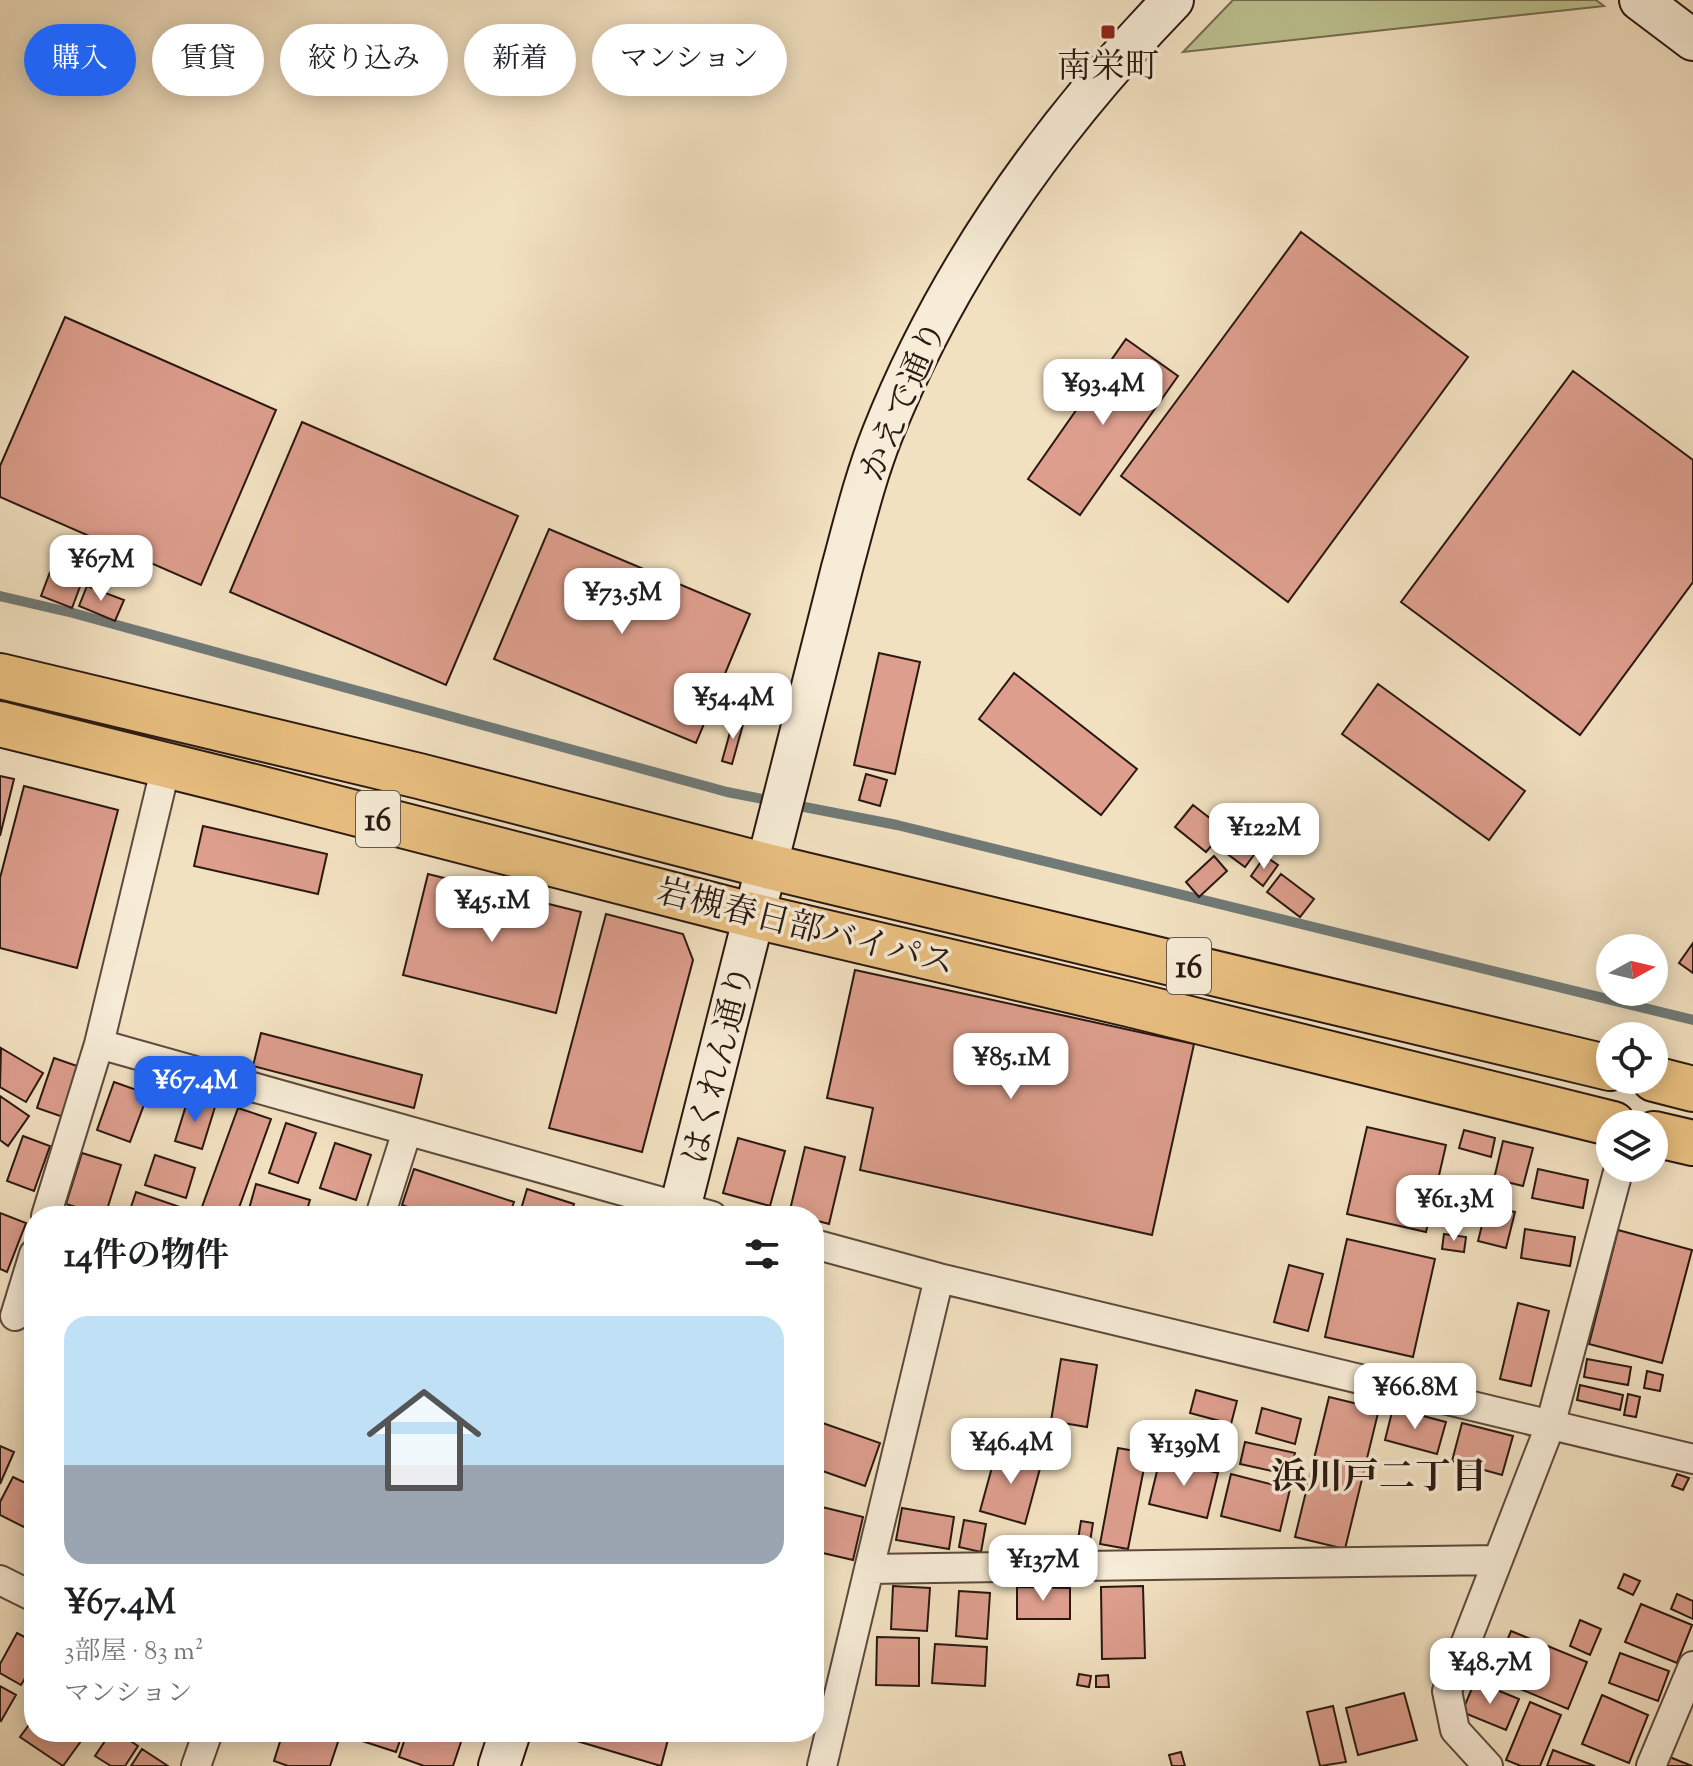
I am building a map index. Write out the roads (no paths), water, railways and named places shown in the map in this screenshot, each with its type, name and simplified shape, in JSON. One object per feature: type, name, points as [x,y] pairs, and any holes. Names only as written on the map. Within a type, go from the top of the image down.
[{"type":"highway","name":"岩槻春日部バイパス","points":[[0,676],[419,776],[767,866],[1596,1065]]},
{"type":"highway","name":"岩槻春日部バイパス","points":[[0,724],[755,916],[1133,1005],[1596,1120]]},
{"type":"highway","points":[[1668,1083],[1693,1089]]},
{"type":"highway","points":[[1668,1137],[1693,1143]]},
{"type":"street","name":"かえで通り","points":[[767,866],[859,503],[881,436],[905,383],[958,278],[1012,193],[1075,111],[1173,0]]},
{"type":"street","points":[[1640,0],[1693,40]]},
{"type":"street","points":[[49,1206],[99,1044],[166,766]]},
{"type":"street","name":"はくれん通り","points":[[692,1206],[767,866]]},
{"type":"street","points":[[99,1044],[666,1206]]},
{"type":"street","points":[[383,1206],[407,1131]]},
{"type":"street","points":[[1488,1766],[1455,1730],[1447,1691],[1550,1426],[1615,1182]]},
{"type":"street","points":[[824,1247],[939,1278],[1693,1459]]},
{"type":"street","points":[[822,1766],[939,1278]]},
{"type":"street","points":[[16,1316],[24,1288]]},
{"type":"street","points":[[869,1569],[1498,1560]]},
{"type":"street","points":[[0,1580],[24,1592]]},
{"type":"street","points":[[1651,1766],[1693,1666]]},
{"type":"street","points":[[196,1766],[204,1742]]},
{"type":"street","points":[[499,1766],[507,1742]]},
{"type":"waterway","points":[[0,596],[73,613],[727,792],[773,801]]},
{"type":"waterway","points":[[789,804],[897,825],[1693,1020]]},
{"type":"place","name":"南栄町","points":[[1108,32]]},
{"type":"district","name":"浜川戸二丁目","points":[[1379,1475]]}]
